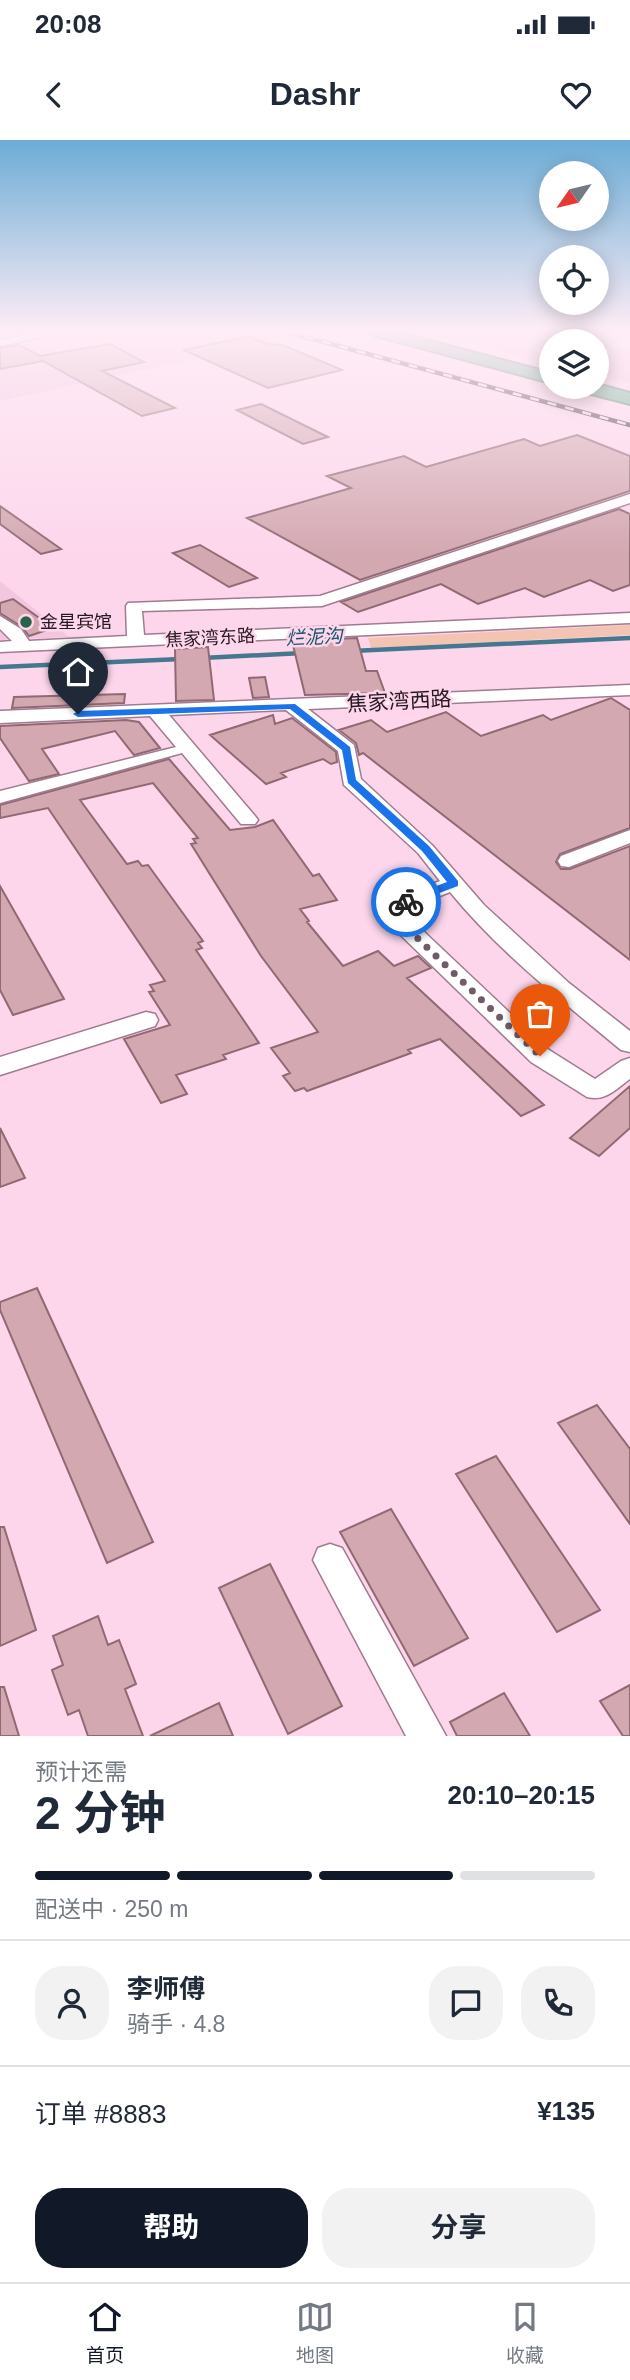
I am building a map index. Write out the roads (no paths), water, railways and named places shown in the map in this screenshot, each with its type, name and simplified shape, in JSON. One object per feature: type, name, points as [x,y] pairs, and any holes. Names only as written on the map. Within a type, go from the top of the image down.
[{"type":"street","name":"焦家湾东路","points":[[0,647],[630,618]]},
{"type":"street","points":[[0,621],[15,633],[24,646]]},
{"type":"street","name":"焦家湾西路","points":[[0,717],[630,690]]},
{"type":"street","points":[[292,706],[347,749],[351,781],[425,849],[486,919],[561,988],[630,1044]]},
{"type":"street","points":[[0,797],[173,752]]},
{"type":"street","points":[[569,861],[630,836]]},
{"type":"street","points":[[454,883],[387,909],[540,1056],[596,1091],[630,1067]]},
{"type":"street","points":[[0,1066],[146,1020]]},
{"type":"street","points":[[330,1560],[427,1736]]},
{"type":"lane","points":[[136,642],[134,606],[322,601],[630,498]]},
{"type":"lane","points":[[156,711],[248,820]]},
{"type":"waterway","name":"烂泥沟","points":[[352,651],[630,638]]},
{"type":"waterway","name":"烂泥沟","points":[[202,658],[303,653]]},
{"type":"waterway","name":"烂泥沟","points":[[0,667],[181,659]]},
{"type":"railway","points":[[562,406],[630,425]]},
{"type":"place","name":"金星宾馆","points":[[26,622]]}]
